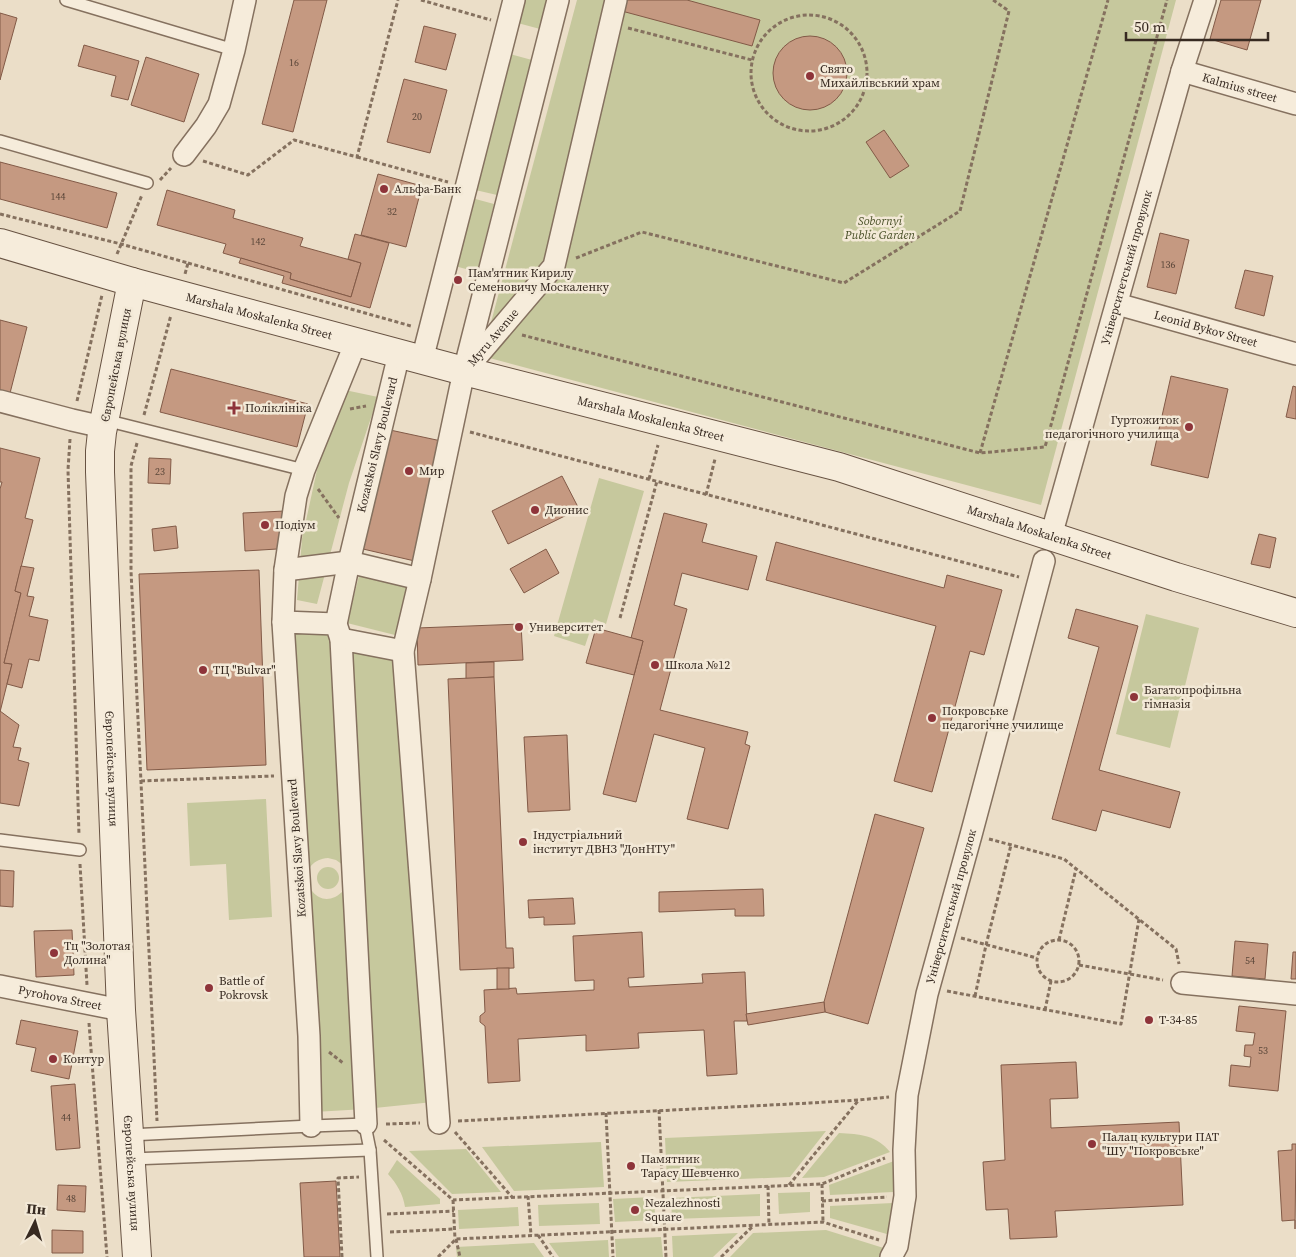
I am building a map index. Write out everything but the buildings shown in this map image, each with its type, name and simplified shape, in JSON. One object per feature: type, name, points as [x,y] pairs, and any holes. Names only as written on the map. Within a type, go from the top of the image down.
[{"type":"street","points":[[184,155],[206,126],[219,104],[245,0]]},
{"type":"street","points":[[411,357],[429,331],[514,0]]},
{"type":"street","name":"Myru Avenue","points":[[464,371],[558,0]]},
{"type":"street","name":"Myru Avenue","points":[[464,371],[554,266],[616,0]]},
{"type":"street","name":"Університетський провулок","points":[[894,1251],[905,1196],[904,1150],[907,1095],[929,988],[1047,549],[1182,71],[1204,0]]},
{"type":"street","name":"Kalmius street","points":[[1182,71],[1296,104]]},
{"type":"street","name":"Marshala Moskalenka Street","points":[[0,243],[120,278],[411,357],[839,466],[1047,549],[1176,577],[1296,613]]},
{"type":"street","name":"Європейська вулиця","points":[[120,278],[100,451],[100,502],[121,1010],[137,1257]]},
{"type":"street","name":"Leonid Bykov Street","points":[[1116,304],[1296,354]]},
{"type":"street","name":"Kozatskoi Slavy Boulevard","points":[[311,1126],[309,1036],[283,622],[285,570],[296,496],[304,470],[356,342]]},
{"type":"street","name":"Kozatskoi Slavy Boulevard","points":[[366,1124],[338,632],[354,539],[388,402],[411,357]]},
{"type":"street","points":[[442,1122],[403,651],[464,371]]},
{"type":"street","points":[[0,401],[72,420],[104,424]]},
{"type":"street","points":[[285,570],[349,562],[420,579]]},
{"type":"street","points":[[283,622],[338,632],[403,651]]},
{"type":"street","points":[[1182,983],[1296,994]]},
{"type":"street","name":"Pyrohova Street","points":[[0,986],[121,1010]]},
{"type":"lane","points":[[66,0],[234,50]]},
{"type":"lane","points":[[0,141],[147,183]]},
{"type":"lane","points":[[104,424],[140,429],[304,470]]},
{"type":"lane","points":[[0,840],[80,850]]},
{"type":"lane","points":[[130,1147],[158,1134],[366,1124],[370,1150],[377,1257]]},
{"type":"lane","points":[[130,1147],[370,1150]]},
{"type":"path","points":[[357,157],[398,0]]},
{"type":"path","points":[[421,0],[508,24]]},
{"type":"path","points":[[554,266],[642,232],[844,283],[960,211],[1009,11],[993,0]]},
{"type":"path","points":[[980,453],[1108,0]]},
{"type":"path","points":[[500,329],[980,453],[1045,447],[1167,0]]},
{"type":"path","points":[[813,14],[829,18],[844,26],[855,38],[863,52],[867,68],[866,85],[860,100],[848,116],[830,127],[811,131],[791,128],[774,120],[760,105],[752,87],[750,67],[752,60],[756,48],[767,31],[780,21],[796,16],[813,14]]},
{"type":"path","points":[[610,23],[752,60]]},
{"type":"path","points":[[107,1257],[89,1036],[89,1004],[80,850],[68,470],[72,420],[120,278],[121,244],[147,183],[159,180],[184,155],[248,175],[294,140],[466,186]]},
{"type":"path","points":[[0,214],[121,244],[429,331]]},
{"type":"path","points":[[158,1134],[131,571],[131,466],[188,263]]},
{"type":"path","points":[[327,413],[388,402]]},
{"type":"path","points":[[452,428],[1038,582]]},
{"type":"path","points":[[649,480],[658,445]]},
{"type":"path","points":[[706,495],[715,460]]},
{"type":"path","points":[[304,470],[354,539]]},
{"type":"path","points":[[620,618],[656,481]]},
{"type":"path","points":[[141,781],[292,775]]},
{"type":"path","points":[[971,835],[1064,859],[1176,949],[1182,983],[1079,965]]},
{"type":"path","points":[[975,996],[1011,845]]},
{"type":"path","points":[[1059,940],[1076,869]]},
{"type":"path","points":[[929,988],[1121,1024],[1139,919]]},
{"type":"path","points":[[944,934],[1037,958]]},
{"type":"path","points":[[1059,940],[1072,945],[1077,951],[1079,958],[1079,965],[1074,976],[1063,982],[1046,979],[1038,969],[1037,958],[1039,952],[1047,943],[1059,940]]},
{"type":"path","points":[[1045,1010],[1051,981]]},
{"type":"path","points":[[309,1036],[364,1079]]},
{"type":"path","points":[[366,1124],[442,1122],[858,1100],[907,1095]]},
{"type":"path","points":[[789,1185],[858,1100]]},
{"type":"path","points":[[659,1110],[666,1257]]},
{"type":"path","points":[[606,1113],[613,1257]]},
{"type":"path","points":[[442,1122],[512,1197]]},
{"type":"path","points":[[366,1124],[453,1200],[456,1239],[460,1257]]},
{"type":"path","points":[[453,1200],[822,1184],[904,1150]]},
{"type":"path","points":[[342,1257],[338,1178],[372,1176]]},
{"type":"path","points":[[822,1184],[823,1222]]},
{"type":"path","points":[[768,1186],[769,1225]]},
{"type":"path","points":[[528,1196],[531,1235]]},
{"type":"path","points":[[822,1201],[905,1196]]},
{"type":"path","points":[[374,1215],[454,1211]]},
{"type":"path","points":[[438,1257],[456,1239],[823,1222],[894,1251]]},
{"type":"path","points":[[721,1257],[754,1225]]},
{"type":"path","points":[[376,1233],[455,1229]]},
{"type":"path","points":[[537,1235],[553,1257]]},
{"type":"green space","points":[[520,0],[547,0],[540,29],[514,22]]},
{"type":"green space","name":"Sobornyi Public Garden","points":[[577,0],[1176,0],[1041,505],[482,356]]},
{"type":"green space","points":[[506,53],[532,60],[497,195],[471,189]]},
{"type":"green space","points":[[468,197],[494,204],[477,272],[451,265]]},
{"type":"green space","points":[[340,389],[378,397],[349,483],[317,604],[297,600],[302,539],[317,470]]},
{"type":"green space","points":[[599,478],[644,491],[606,624],[594,619],[585,646],[554,636]]},
{"type":"green space","points":[[361,568],[412,582],[399,636],[347,623]]},
{"type":"green space","points":[[1146,614],[1199,628],[1170,748],[1116,734]]},
{"type":"green space","points":[[283,622],[336,624],[341,639],[403,651],[433,1102],[314,1112]],"holes":[[[328,858],[336,860],[343,865],[344,890],[333,898],[324,899],[315,895],[307,878],[309,869],[316,862]]]},
{"type":"green space","points":[[266,799],[272,917],[229,920],[226,864],[190,866],[187,803]]},
{"type":"green space","points":[[328,867],[336,870],[339,878],[336,886],[328,889],[320,886],[317,878],[320,870]]},
{"type":"green space","points":[[826,1131],[790,1177],[667,1182],[665,1138]]},
{"type":"green space","points":[[839,1133],[867,1136],[885,1146],[890,1152],[824,1177],[802,1178]]},
{"type":"green space","points":[[601,1142],[604,1187],[514,1191],[482,1147]]},
{"type":"green space","points":[[466,1149],[501,1192],[452,1194],[409,1151]]},
{"type":"green space","points":[[397,1160],[440,1199],[440,1204],[405,1207],[399,1189],[388,1174]]},
{"type":"green space","points":[[894,1161],[893,1192],[830,1195],[829,1185]]},
{"type":"green space","points":[[810,1192],[810,1212],[779,1214],[778,1193]]},
{"type":"green space","points":[[760,1194],[760,1216],[672,1219],[671,1198]]},
{"type":"green space","points":[[653,1197],[656,1220],[615,1222],[613,1199]]},
{"type":"green space","points":[[599,1203],[600,1224],[539,1226],[538,1205]]},
{"type":"green space","points":[[893,1203],[894,1236],[830,1218],[830,1206]]},
{"type":"green space","points":[[518,1207],[519,1226],[459,1229],[458,1210]]},
{"type":"green space","points":[[826,1230],[890,1250],[886,1257],[730,1257],[753,1233]]},
{"type":"green space","points":[[738,1233],[713,1257],[673,1257],[672,1236]]},
{"type":"green space","points":[[661,1237],[663,1257],[616,1257],[615,1239]]},
{"type":"green space","points":[[608,1240],[609,1257],[559,1257],[549,1243]]},
{"type":"green space","points":[[534,1243],[544,1257],[457,1257],[456,1247]]},
{"type":"place","name":"Свято Михайлівський храм","points":[[810,76]]},
{"type":"place","name":"Альфа-Банк","points":[[384,189]]},
{"type":"place","name":"Пам'ятник Кирилу Семеновичу Москаленку","points":[[458,280]]},
{"type":"place","name":"Поліклініка","points":[[234,408]]},
{"type":"place","name":"Гуртожиток педагогічного училища","points":[[1189,427]]},
{"type":"place","name":"Мир","points":[[409,471]]},
{"type":"place","name":"Дионис","points":[[535,510]]},
{"type":"place","name":"Подіум","points":[[265,525]]},
{"type":"place","name":"Университет","points":[[519,627]]},
{"type":"place","name":"Школа №12","points":[[655,665]]},
{"type":"place","name":"ТЦ \"Bulvar\"","points":[[203,670]]},
{"type":"place","name":"Багатопрофільна гімназія","points":[[1134,697]]},
{"type":"place","name":"Покровське педагогічне училище","points":[[932,718]]},
{"type":"place","name":"Індустріальний інститут ДВНЗ \"ДонНТУ\"","points":[[523,842]]},
{"type":"place","name":"Тц \"Золотая Долина\"","points":[[54,953]]},
{"type":"place","name":"Battle of Pokrovsk","points":[[209,988]]},
{"type":"place","name":"Т-34-85","points":[[1149,1020]]},
{"type":"place","name":"Контур","points":[[53,1059]]},
{"type":"place","name":"Палац культури ПАТ \"ШУ \"Покровське\"","points":[[1092,1144]]},
{"type":"place","name":"Памятник Тарасу Шевченко","points":[[631,1166]]},
{"type":"place","name":"Nezalezhnosti Square","points":[[635,1210]]}]
